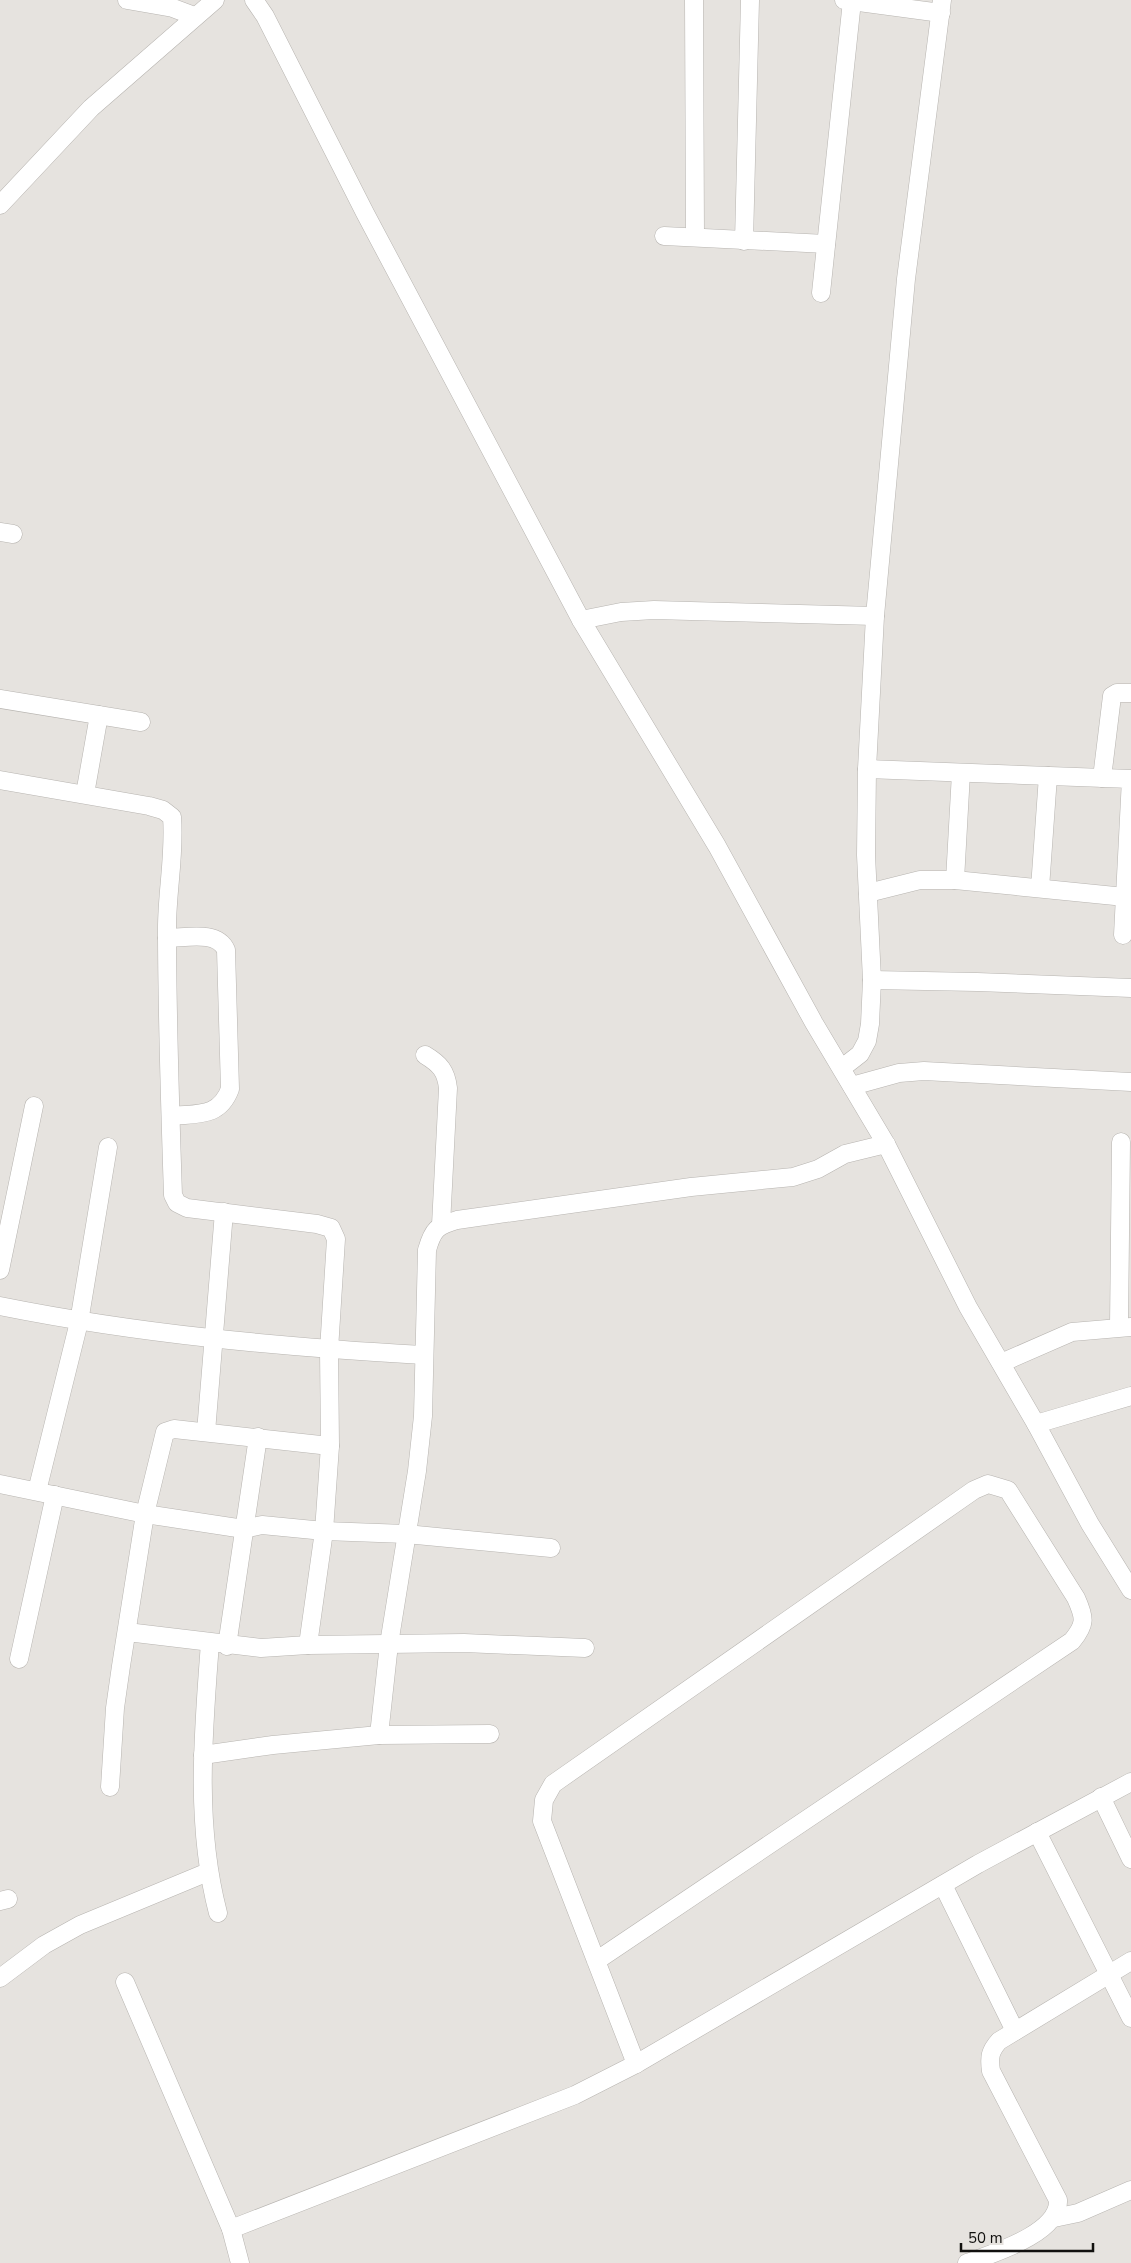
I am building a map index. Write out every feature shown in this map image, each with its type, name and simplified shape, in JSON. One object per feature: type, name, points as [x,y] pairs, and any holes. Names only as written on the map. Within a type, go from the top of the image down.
[{"type":"street","points":[[126,0],[173,8],[194,16]]},
{"type":"street","points":[[0,205],[91,108],[194,16],[215,0]]},
{"type":"street","points":[[254,0],[269,25],[365,213],[582,620],[717,846],[886,1144],[968,1307],[1036,1424],[1090,1524],[1131,1590]]},
{"type":"street","points":[[694,0],[695,236]]},
{"type":"street","points":[[744,241],[750,0]]},
{"type":"street","points":[[821,292],[848,1],[942,7],[906,279],[874,616],[867,769],[866,855],[872,980],[867,1040],[860,1054],[842,1068]]},
{"type":"street","points":[[664,236],[695,236],[744,241],[826,244]]},
{"type":"street","points":[[582,620],[621,612],[654,610],[874,616]]},
{"type":"street","points":[[1102,778],[1112,696],[1117,693],[1131,693]]},
{"type":"street","points":[[0,699],[141,722]]},
{"type":"street","points":[[85,794],[99,715]]},
{"type":"street","points":[[867,769],[1131,779],[1123,935]]},
{"type":"street","points":[[955,880],[961,772]]},
{"type":"street","points":[[1040,888],[1048,776]]},
{"type":"street","points":[[0,780],[149,806],[163,810],[172,817],[173,833],[167,938],[173,1195],[177,1203],[187,1208],[317,1224],[331,1228],[336,1239],[329,1350],[330,1446],[324,1531],[308,1645]]},
{"type":"street","points":[[868,893],[920,880],[955,880],[1125,896]]},
{"type":"street","points":[[167,938],[213,937],[223,943],[226,950],[230,1089],[226,1100],[213,1111],[171,1116]]},
{"type":"street","points":[[872,980],[1131,988]]},
{"type":"street","points":[[425,1055],[439,1064],[446,1074],[448,1088],[441,1225]]},
{"type":"street","points":[[852,1086],[899,1073],[924,1071],[1131,1082]]},
{"type":"street","points":[[0,1270],[34,1106]]},
{"type":"street","points":[[1001,1363],[1072,1332],[1125,1327],[1121,1142]]},
{"type":"street","points":[[379,1735],[389,1644],[417,1471],[423,1416],[427,1250],[431,1234],[441,1225],[457,1220],[692,1186],[793,1177],[818,1169],[845,1154],[886,1144]]},
{"type":"street","points":[[37,1491],[79,1322],[108,1147]]},
{"type":"street","points":[[206,1432],[224,1212]]},
{"type":"street","points":[[0,1306],[79,1322],[215,1339],[329,1350],[423,1355]]},
{"type":"street","points":[[1036,1424],[1131,1396]]},
{"type":"street","points":[[110,1787],[115,1708],[145,1514],[165,1432],[174,1429],[330,1446]]},
{"type":"street","points":[[218,1913],[208,1872],[204,1816],[203,1755],[218,1644],[244,1529],[258,1437]]},
{"type":"street","points":[[0,1484],[145,1514],[244,1529],[262,1525],[324,1531],[406,1534],[551,1548]]},
{"type":"street","points":[[596,1961],[1072,1641],[1081,1629],[1083,1614],[1076,1598],[1008,1490],[988,1484],[974,1490],[554,1784],[544,1800],[542,1821],[596,1961],[636,2064]]},
{"type":"street","points":[[18,1658],[56,1495]]},
{"type":"street","points":[[128,1632],[261,1648],[308,1645],[389,1644],[474,1644],[585,1648]]},
{"type":"street","points":[[203,1755],[273,1745],[379,1735],[490,1734]]},
{"type":"street","points":[[231,2229],[575,2095],[636,2064],[943,1885],[1131,1782]]},
{"type":"street","points":[[1101,1797],[1131,1859]]},
{"type":"street","points":[[1037,1832],[1131,2018]]},
{"type":"street","points":[[0,1978],[44,1945],[80,1925],[208,1872]]},
{"type":"street","points":[[943,1885],[1015,2031]]},
{"type":"street","points":[[967,2263],[993,2258],[1039,2232],[1054,2218],[1058,2208],[1058,2200],[991,2070],[989,2056],[992,2049],[998,2041],[1131,1961]]},
{"type":"street","points":[[125,1982],[231,2229],[240,2263]]},
{"type":"street","points":[[1054,2218],[1078,2213],[1131,2190]]}]
